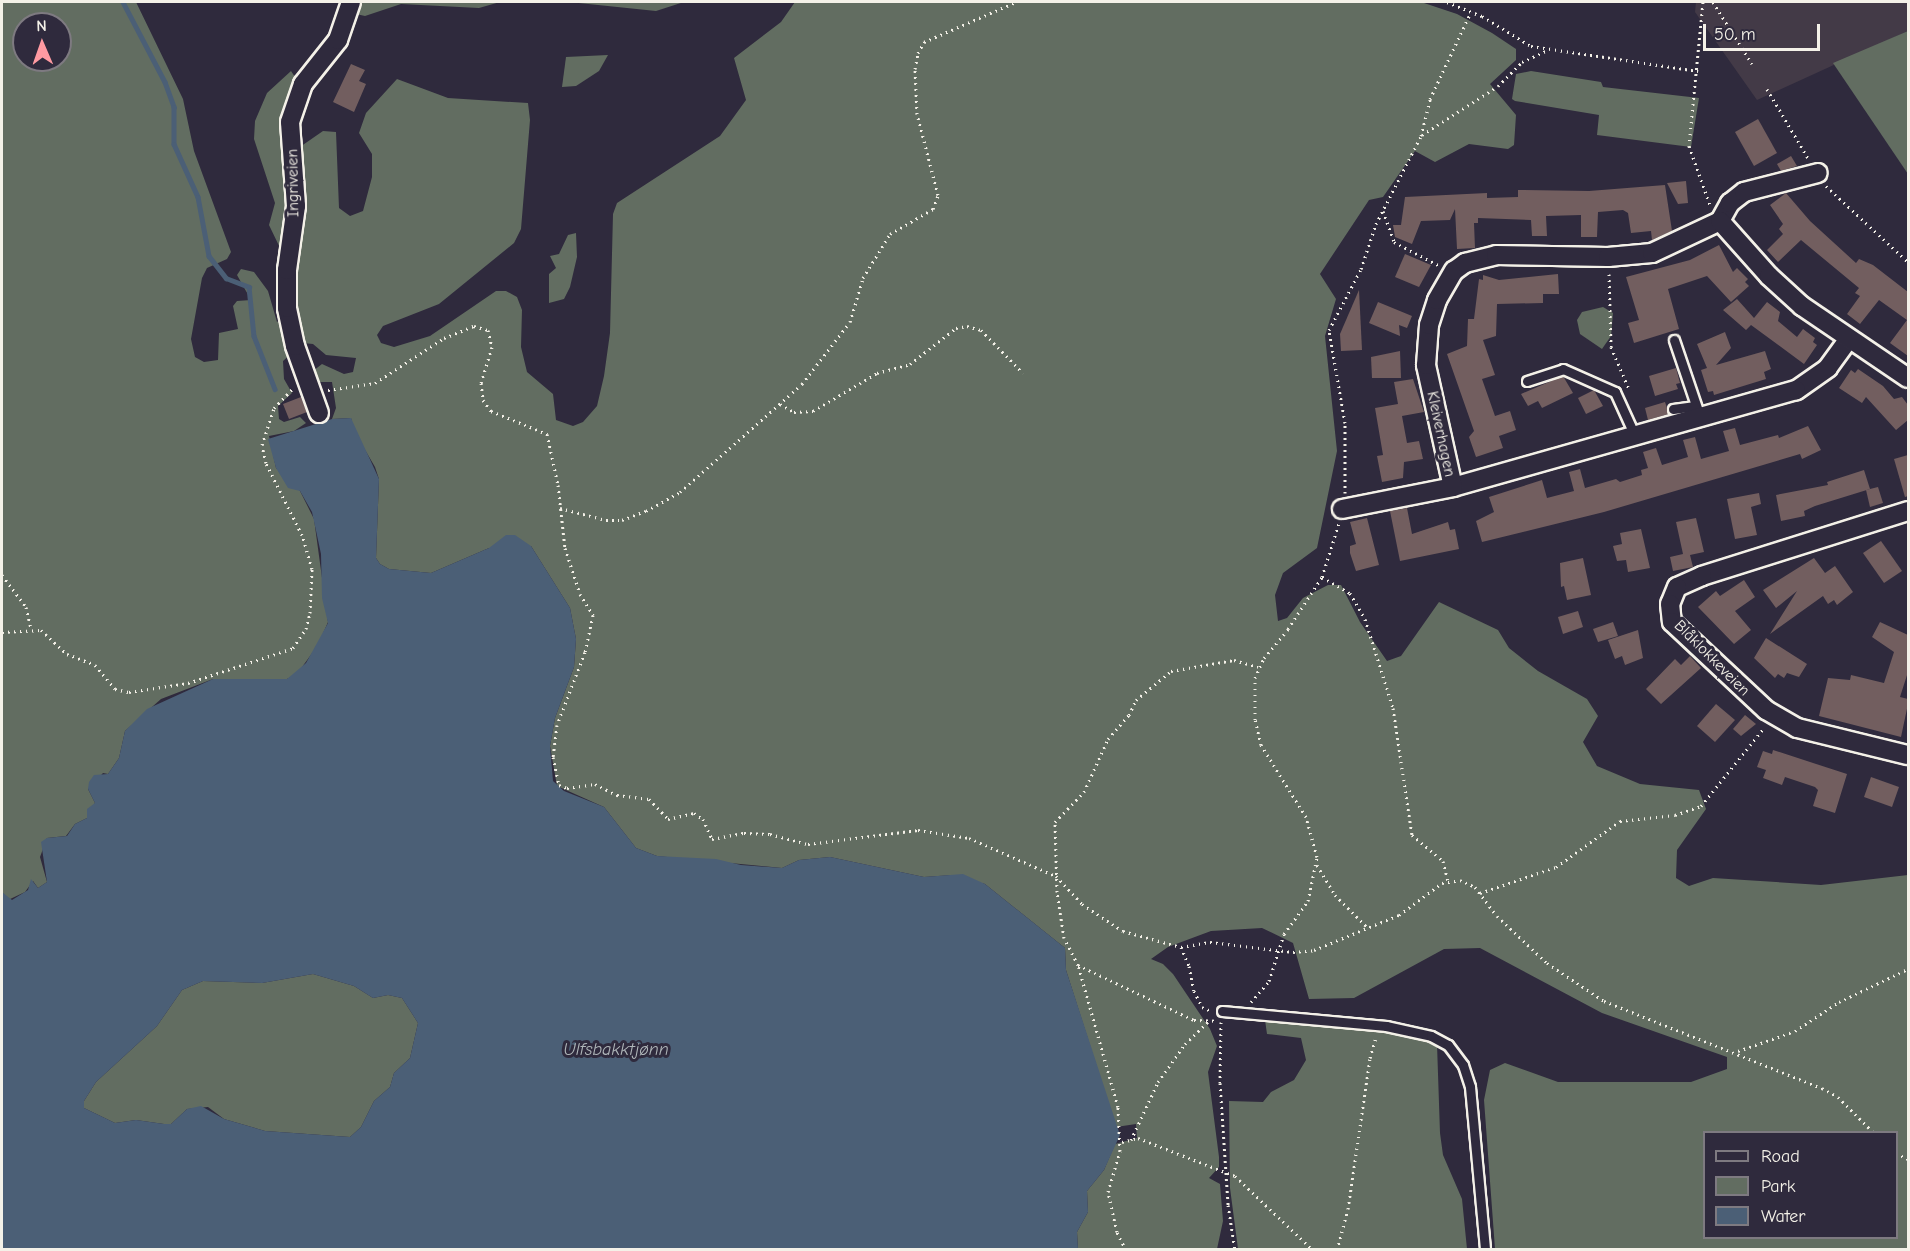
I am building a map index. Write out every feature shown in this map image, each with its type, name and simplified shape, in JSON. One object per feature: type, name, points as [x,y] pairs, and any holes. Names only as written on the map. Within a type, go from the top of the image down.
[{"type":"street","name":"Ingriveien","points":[[319,413],[309,389],[288,308],[296,198],[291,116],[303,84],[341,34],[351,2]]},
{"type":"street","points":[[1454,271],[1481,256],[1608,257],[1652,253],[1720,221],[1730,203],[1744,192],[1818,173]]},
{"type":"street","points":[[1720,221],[1768,276],[1848,340],[1908,378]]},
{"type":"street","name":"Kleiverhagen","points":[[1454,271],[1437,300],[1426,346],[1426,365],[1453,487],[1635,436],[1697,411],[1796,390],[1828,368],[1848,340]]},
{"type":"street","points":[[1342,509],[1453,487]]},
{"type":"street","name":"Blåklokkeveien","points":[[1908,511],[1677,587],[1670,604],[1672,622],[1773,715],[1797,728],[1908,755]]},
{"type":"lane","points":[[1673,409],[1697,411],[1674,340]]},
{"type":"lane","points":[[1527,381],[1563,369],[1615,392],[1635,436]]},
{"type":"lane","points":[[1222,1016],[1241,1012],[1383,1025],[1440,1039],[1464,1065],[1474,1109],[1485,1250]]},
{"type":"path","points":[[560,508],[606,520],[622,519],[646,511],[680,492],[780,404],[831,351],[850,322],[863,278],[890,234],[933,209],[936,185],[917,114],[915,87],[918,53],[924,42],[1016,2]]},
{"type":"path","points":[[1447,2],[1471,12],[1531,46],[1698,71]]},
{"type":"path","points":[[1703,2],[1689,146],[1711,207],[1720,221]]},
{"type":"path","points":[[1713,2],[1752,64]]},
{"type":"path","points":[[1241,1012],[1269,981],[1284,934],[1308,901],[1316,863],[1316,844],[1306,817],[1266,756],[1257,734],[1253,689],[1259,667],[1322,577],[1342,509],[1346,485],[1345,423],[1329,330],[1361,269],[1383,211],[1421,136],[1430,99],[1471,12]]},
{"type":"path","points":[[1421,136],[1498,86],[1522,62],[1548,50]]},
{"type":"path","points":[[1383,211],[1394,242],[1454,271]]},
{"type":"path","points":[[1608,257],[1611,347],[1633,399]]},
{"type":"path","points":[[780,404],[794,412],[813,411],[877,374],[910,363],[956,328],[967,326],[981,330],[1023,373]]},
{"type":"path","points":[[2,632],[31,628],[48,634],[73,658],[95,665],[115,689],[129,692],[188,683],[293,648],[303,635],[310,614],[312,569],[302,535],[266,463],[261,445],[265,427],[278,401],[290,389],[375,383],[444,338],[467,328],[485,327],[492,347],[482,383],[486,406],[547,434],[565,548],[592,623],[557,725],[553,757],[559,784],[567,788],[595,784],[617,795],[649,798],[668,819],[694,813],[703,819],[712,839],[744,833],[770,834],[808,844],[932,831],[975,840],[1056,876],[1082,904],[1109,923],[1181,947],[1210,942],[1314,950],[1399,915],[1448,881],[1460,880],[1480,893],[1497,916],[1547,963],[1604,1001],[1737,1052],[1838,1097],[1873,1131]]},
{"type":"path","points":[[2,575],[26,607],[31,628]]},
{"type":"path","points":[[1322,577],[1350,593],[1365,619],[1393,708],[1412,835],[1443,861],[1448,881]]},
{"type":"path","points":[[1126,1250],[1117,1232],[1108,1192],[1121,1142],[1114,1084],[1078,964],[1064,938],[1056,876],[1056,822],[1084,792],[1108,739],[1129,715],[1136,700],[1171,671],[1234,660],[1259,667]]},
{"type":"path","points":[[1480,893],[1557,867],[1620,821],[1675,815],[1701,806],[1723,783],[1773,715]]},
{"type":"path","points":[[1316,863],[1335,895],[1368,928]]},
{"type":"path","points":[[1181,947],[1202,1008],[1222,1016]]},
{"type":"path","points":[[1078,964],[1194,1020],[1209,1021]]},
{"type":"path","points":[[1737,1052],[1794,1031],[1839,1002],[1908,969]]},
{"type":"path","points":[[1131,1140],[1158,1082],[1185,1044],[1209,1021],[1222,1016]]},
{"type":"path","points":[[1222,1016],[1219,1062],[1235,1250]]},
{"type":"path","points":[[1336,1250],[1350,1197],[1370,1058],[1383,1025]]},
{"type":"path","points":[[1121,1142],[1138,1138],[1218,1172],[1227,1173],[1262,1198],[1313,1250]]},
{"type":"shaded area","points":[[1696,2],[1908,2],[1908,31],[1757,100],[1695,12]]},
{"type":"green space","points":[[2,2],[136,2],[183,99],[194,151],[231,252],[227,259],[207,268],[202,278],[191,339],[195,357],[204,362],[218,360],[219,333],[238,329],[233,306],[237,301],[251,300],[237,275],[241,269],[254,272],[268,291],[277,322],[283,317],[281,250],[269,225],[275,203],[254,139],[255,121],[267,93],[291,71],[297,80],[287,99],[284,117],[297,149],[323,131],[336,132],[339,208],[350,216],[363,211],[372,177],[372,154],[359,133],[366,113],[397,79],[448,98],[528,103],[530,120],[521,229],[514,243],[439,304],[383,326],[377,335],[381,343],[394,347],[430,336],[496,291],[506,291],[517,297],[522,310],[521,347],[527,372],[553,394],[556,420],[573,426],[583,422],[597,406],[604,376],[610,333],[613,214],[617,203],[720,136],[746,100],[734,58],[781,22],[795,2],[1421,2],[1457,14],[1516,49],[1516,60],[1490,84],[1516,115],[1514,145],[1508,149],[1469,144],[1435,162],[1415,151],[1383,197],[1369,200],[1320,274],[1336,299],[1325,336],[1337,451],[1317,548],[1283,573],[1275,595],[1278,621],[1287,618],[1303,598],[1328,585],[1341,585],[1360,622],[1387,661],[1401,656],[1439,602],[1498,630],[1509,648],[1538,671],[1587,699],[1598,716],[1583,742],[1597,766],[1640,784],[1699,790],[1706,809],[1677,850],[1676,878],[1689,886],[1713,878],[1821,885],[1908,875],[1908,1249],[1495,1249],[1484,1100],[1490,1070],[1505,1063],[1558,1082],[1691,1082],[1727,1069],[1727,1057],[1602,1013],[1480,948],[1444,949],[1354,998],[1309,999],[1293,943],[1262,928],[1211,931],[1168,947],[1151,959],[1163,964],[1173,974],[1210,1029],[1217,1046],[1208,1072],[1219,1157],[1219,1167],[1209,1178],[1220,1184],[1223,1221],[1217,1249],[1078,1249],[1077,1232],[1088,1212],[1087,1191],[1104,1170],[1115,1144],[1137,1138],[1136,1124],[1116,1127],[1066,970],[1065,948],[985,884],[953,875],[924,877],[830,857],[799,860],[782,868],[657,856],[636,848],[604,807],[557,786],[550,746],[555,718],[574,667],[576,639],[570,608],[531,546],[489,548],[431,573],[389,569],[380,564],[376,558],[379,479],[375,467],[354,431],[351,418],[332,419],[336,408],[332,382],[317,382],[313,371],[322,364],[344,374],[353,372],[356,358],[326,355],[313,344],[303,343],[283,361],[284,379],[292,393],[278,406],[279,419],[284,422],[300,417],[306,423],[294,431],[269,436],[276,468],[300,491],[314,519],[328,622],[318,645],[297,674],[287,679],[213,679],[161,699],[125,731],[119,758],[108,774],[103,773],[88,789],[95,803],[87,818],[75,824],[66,836],[47,838],[40,857],[47,882],[38,888],[33,881],[25,892],[8,900],[2,892]]},
{"type":"green space","points":[[356,2],[500,2],[479,8],[401,4],[365,16],[356,14]]},
{"type":"green space","points":[[569,2],[684,2],[656,11]]},
{"type":"green space","points":[[1908,31],[1908,174],[1833,63]]},
{"type":"green space","points":[[608,55],[599,71],[576,86],[562,87],[566,57]]},
{"type":"green space","points":[[1531,71],[1601,82],[1603,87],[1699,98],[1691,147],[1597,135],[1599,115],[1515,101],[1512,99],[1516,74]]},
{"type":"green space","points":[[576,233],[577,257],[570,287],[564,299],[549,303],[549,274],[556,268],[550,256],[559,254],[568,235]]},
{"type":"green space","points":[[1603,307],[1613,313],[1611,336],[1602,349],[1580,334],[1577,320],[1582,312]]},
{"type":"green space","points":[[313,974],[354,986],[373,998],[388,995],[402,998],[418,1023],[410,1058],[394,1073],[390,1087],[374,1101],[361,1127],[350,1137],[265,1131],[224,1119],[208,1107],[187,1109],[171,1124],[136,1120],[115,1123],[84,1108],[84,1101],[96,1082],[157,1026],[182,990],[203,981],[262,983]]},
{"type":"green space","points":[[1265,1020],[1394,1033],[1437,1044],[1440,1133],[1443,1155],[1462,1199],[1467,1249],[1238,1249],[1230,1188],[1229,1101],[1263,1102],[1271,1092],[1294,1080],[1306,1060],[1301,1038],[1267,1034]]},
{"type":"water","name":"Ulfsbakktjønn","points":[[351,418],[379,479],[376,558],[380,564],[389,569],[431,573],[489,548],[506,535],[515,535],[531,546],[570,608],[576,639],[574,667],[555,718],[550,746],[553,781],[564,791],[604,807],[636,848],[657,856],[716,859],[741,865],[782,868],[799,860],[830,857],[924,877],[963,874],[985,884],[1065,948],[1066,970],[1120,1135],[1104,1170],[1087,1191],[1088,1212],[1077,1232],[1078,1249],[2,1249],[2,892],[12,900],[28,890],[31,879],[38,888],[47,882],[41,842],[47,838],[67,836],[75,824],[87,818],[87,809],[95,803],[88,789],[89,782],[94,775],[108,774],[119,758],[125,731],[147,709],[213,679],[287,679],[306,663],[328,623],[322,598],[321,554],[312,512],[300,491],[288,488],[276,468],[268,439],[332,419]],"holes":[[[313,974],[354,986],[373,998],[388,995],[402,998],[418,1023],[410,1058],[394,1073],[390,1087],[374,1101],[361,1127],[350,1137],[265,1131],[224,1119],[201,1106],[187,1109],[171,1124],[136,1120],[115,1123],[84,1108],[84,1101],[96,1082],[157,1026],[182,990],[203,981],[262,983]]]},
{"type":"building","points":[[351,64],[365,70],[359,81],[366,84],[354,112],[333,102]]},
{"type":"building","points":[[1758,119],[1777,153],[1754,166],[1735,132]]},
{"type":"building","points":[[1791,156],[1797,166],[1781,171],[1777,164]]},
{"type":"building","points":[[1686,181],[1688,203],[1678,204],[1667,183]]},
{"type":"building","points":[[1665,185],[1672,231],[1652,240],[1651,231],[1631,233],[1628,213],[1623,210],[1598,212],[1597,237],[1581,237],[1581,215],[1546,216],[1547,236],[1532,236],[1531,220],[1478,218],[1478,223],[1474,223],[1475,248],[1457,249],[1455,209],[1450,220],[1421,221],[1412,244],[1395,237],[1393,225],[1401,225],[1405,197],[1487,193],[1487,198],[1518,197],[1518,190],[1589,191]]},
{"type":"building","points":[[1786,193],[1810,221],[1856,263],[1859,259],[1873,265],[1908,292],[1908,356],[1890,343],[1907,320],[1879,300],[1860,324],[1847,314],[1860,296],[1855,293],[1859,288],[1801,240],[1778,262],[1767,250],[1783,234],[1779,229],[1783,224],[1770,205]]},
{"type":"building","points":[[1719,245],[1733,272],[1737,268],[1748,279],[1745,282],[1749,286],[1731,302],[1707,276],[1668,289],[1679,329],[1634,343],[1628,323],[1639,320],[1626,277],[1690,260]]},
{"type":"building","points":[[1405,254],[1431,265],[1419,287],[1395,277]]},
{"type":"building","points":[[1558,274],[1559,294],[1543,294],[1543,303],[1497,304],[1496,336],[1483,340],[1495,375],[1482,379],[1495,416],[1510,411],[1516,430],[1499,436],[1503,448],[1476,457],[1469,437],[1474,431],[1447,354],[1467,346],[1468,319],[1474,319],[1479,279],[1483,280],[1483,275],[1499,280]]},
{"type":"building","points":[[1359,290],[1362,350],[1341,351],[1340,334]]},
{"type":"building","points":[[1737,299],[1754,318],[1767,302],[1780,312],[1778,321],[1797,337],[1803,329],[1815,338],[1813,342],[1817,345],[1804,364],[1751,325],[1746,330],[1723,310]]},
{"type":"building","points":[[1378,302],[1412,316],[1407,328],[1399,325],[1400,336],[1369,323]]},
{"type":"building","points":[[1725,332],[1731,348],[1716,365],[1765,351],[1771,369],[1764,372],[1766,379],[1714,395],[1713,391],[1708,392],[1701,370],[1707,368],[1697,344]]},
{"type":"building","points":[[1400,351],[1401,378],[1372,378],[1371,357]]},
{"type":"building","points":[[1676,368],[1680,383],[1676,384],[1678,389],[1655,396],[1649,376]]},
{"type":"building","points":[[1858,369],[1883,386],[1894,399],[1902,397],[1908,405],[1908,420],[1896,430],[1866,397],[1862,403],[1839,388],[1851,370],[1855,373]]},
{"type":"building","points":[[1563,376],[1573,393],[1542,408],[1538,401],[1528,406],[1521,394]]},
{"type":"building","points":[[1413,379],[1424,412],[1402,416],[1407,443],[1419,441],[1423,459],[1404,462],[1403,478],[1382,482],[1377,456],[1383,455],[1375,408],[1398,404],[1394,382]]},
{"type":"building","points":[[1594,390],[1603,406],[1586,414],[1578,398]]},
{"type":"building","points":[[301,397],[307,412],[289,419],[283,404]]},
{"type":"building","points":[[1665,402],[1669,414],[1648,420],[1645,408]]},
{"type":"building","points":[[1808,426],[1821,450],[1802,459],[1800,454],[1604,512],[1482,542],[1476,521],[1494,512],[1489,497],[1542,480],[1547,498],[1574,491],[1569,472],[1580,469],[1585,488],[1616,479],[1620,482],[1642,475],[1641,470],[1648,468],[1643,452],[1656,448],[1662,465],[1688,457],[1683,440],[1695,437],[1701,459],[1729,451],[1723,431],[1735,428],[1740,445],[1778,435],[1779,438]]},
{"type":"building","points":[[1908,455],[1908,496],[1905,497],[1894,459]]},
{"type":"building","points":[[1864,470],[1870,489],[1815,506],[1804,511],[1805,516],[1781,521],[1776,495],[1828,485],[1827,482]]},
{"type":"building","points":[[1878,487],[1883,503],[1870,507],[1866,490]]},
{"type":"building","points":[[1759,493],[1761,504],[1751,507],[1757,535],[1735,539],[1727,499]]},
{"type":"building","points":[[1407,508],[1412,534],[1448,522],[1450,530],[1455,529],[1459,549],[1400,561],[1390,511]]},
{"type":"building","points":[[1367,518],[1379,565],[1356,571],[1350,553],[1350,546],[1356,544],[1350,522]]},
{"type":"building","points":[[1696,518],[1704,552],[1690,555],[1693,567],[1673,571],[1670,557],[1683,554],[1676,522]]},
{"type":"building","points":[[1641,529],[1650,568],[1628,572],[1626,560],[1617,561],[1613,546],[1622,544],[1620,533]]},
{"type":"building","points":[[1881,541],[1902,571],[1884,583],[1863,553]]},
{"type":"building","points":[[1583,558],[1591,595],[1567,600],[1564,586],[1561,587],[1560,563]]},
{"type":"building","points":[[1814,558],[1825,573],[1835,566],[1853,592],[1837,605],[1834,600],[1828,604],[1823,596],[1770,634],[1797,591],[1776,608],[1763,590]]},
{"type":"building","points":[[1744,580],[1755,597],[1735,611],[1751,630],[1734,644],[1698,607],[1716,591],[1720,596]]},
{"type":"building","points":[[1578,611],[1583,627],[1563,634],[1558,617]]},
{"type":"building","points":[[1613,622],[1618,636],[1598,642],[1593,629]]},
{"type":"building","points":[[1880,622],[1908,635],[1908,672],[1900,697],[1908,699],[1908,704],[1901,737],[1819,716],[1828,678],[1850,680],[1851,675],[1884,683],[1894,652],[1872,637]]},
{"type":"building","points":[[1638,630],[1643,658],[1625,665],[1622,656],[1615,659],[1608,640]]},
{"type":"building","points":[[1766,638],[1807,664],[1799,677],[1787,673],[1784,678],[1778,674],[1775,678],[1754,658]]},
{"type":"building","points":[[1690,656],[1701,668],[1661,704],[1646,689],[1675,659],[1681,665]]},
{"type":"building","points":[[1716,704],[1735,720],[1715,742],[1697,726]]},
{"type":"building","points":[[1745,715],[1756,724],[1741,736],[1733,729]]},
{"type":"building","points":[[1773,750],[1847,774],[1835,813],[1813,806],[1818,790],[1815,787],[1785,777],[1782,785],[1763,778],[1766,770],[1757,767],[1763,751],[1772,754]]},
{"type":"building","points":[[1871,777],[1899,787],[1892,807],[1864,797]]},
{"type":"waterway","points":[[123,2],[165,82],[174,107],[174,144],[198,197],[209,256],[226,278],[249,287],[254,336],[275,389]]}]
